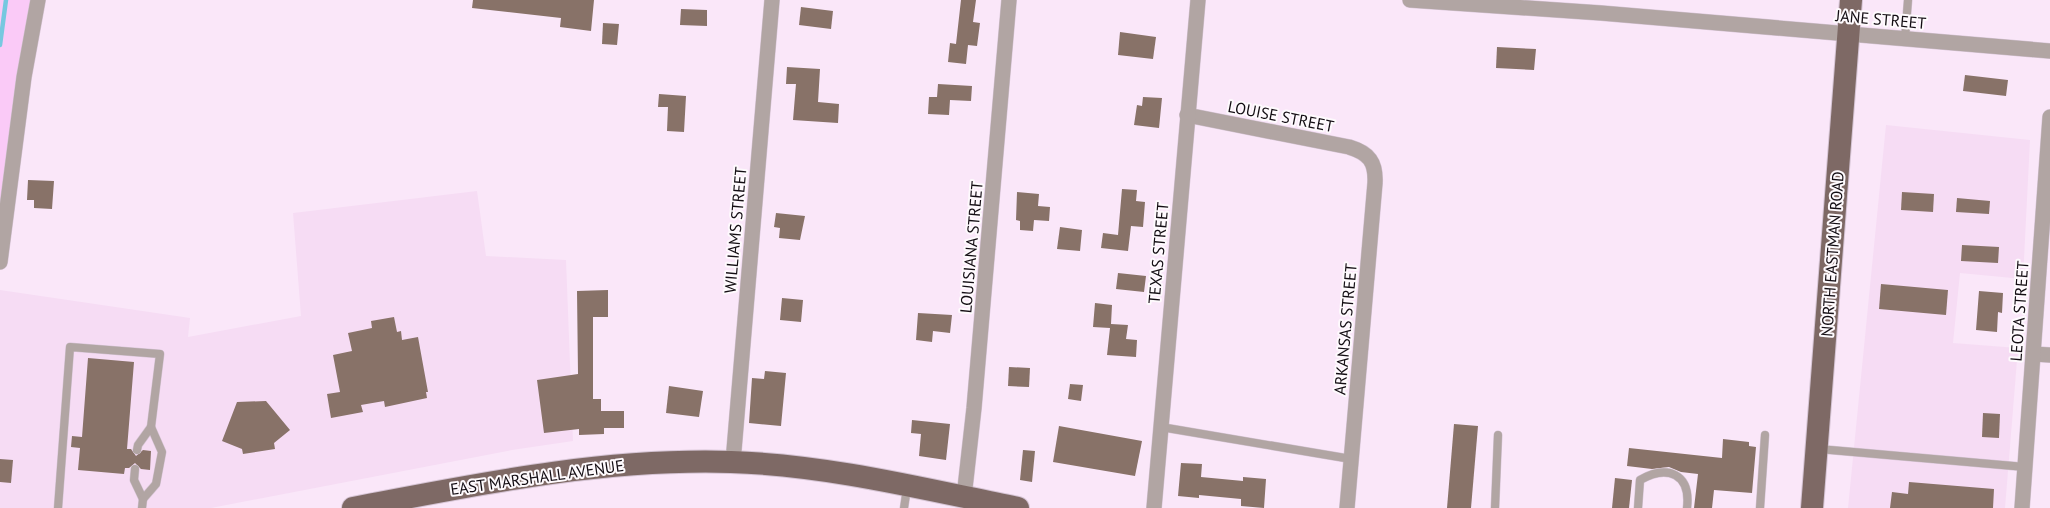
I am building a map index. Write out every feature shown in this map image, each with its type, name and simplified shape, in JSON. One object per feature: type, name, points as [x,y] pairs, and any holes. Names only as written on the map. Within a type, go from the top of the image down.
[{"type":"main road","name":"NORTH EASTMAN ROAD","points":[[1812,508],[1852,0]]},
{"type":"main road","name":"EAST MARSHALL AVENUE","points":[[354,508],[492,482],[583,468],[655,462],[733,462],[806,469],[906,497],[978,502],[1018,508]]},
{"type":"street","points":[[0,262],[24,77],[38,0]]},
{"type":"street","name":"WILLIAMS STREET","points":[[733,462],[772,0]]},
{"type":"street","name":"LOUISIANA STREET","points":[[978,502],[974,408],[1009,0]]},
{"type":"street","name":"TEXAS STREET","points":[[1154,508],[1198,0]]},
{"type":"street","name":"JANE STREET","points":[[1410,0],[1601,6],[1849,34],[2050,51]]},
{"type":"street","name":"LOUISE STREET","points":[[1187,115],[1349,146],[1368,155]]},
{"type":"street","name":"LEOTA STREET","points":[[2022,508],[2050,117]]},
{"type":"street","name":"ARKANSAS STREET","points":[[1347,508],[1375,183],[1373,164],[1368,155]]},
{"type":"street","points":[[2034,354],[2050,355]]},
{"type":"lane","points":[[1905,39],[1908,0]]},
{"type":"lane","points":[[58,508],[70,347],[160,354],[151,426],[138,445],[137,450]]},
{"type":"lane","points":[[143,504],[156,484],[162,452],[151,426]]},
{"type":"lane","points":[[1161,427],[1351,459]]},
{"type":"lane","points":[[1495,508],[1498,434]]},
{"type":"lane","points":[[1760,508],[1765,435]]},
{"type":"lane","points":[[1817,449],[2025,467]]},
{"type":"lane","points":[[135,468],[134,480],[143,504]]},
{"type":"lane","points":[[1638,508],[1640,480],[1651,474],[1669,473],[1680,477],[1687,486],[1687,508]]},
{"type":"shaded area","points":[[0,0],[32,0],[0,214]]},
{"type":"shaded area","points":[[1886,125],[2030,140],[2023,279],[1960,273],[1953,343],[2018,348],[2005,508],[1848,508]]},
{"type":"shaded area","points":[[477,191],[486,256],[566,260],[573,441],[512,450],[211,508],[0,508],[0,290],[190,318],[188,337],[301,316],[293,213]]},
{"type":"building","points":[[473,0],[594,0],[591,31],[560,27],[561,18],[472,8]]},
{"type":"building","points":[[961,0],[976,0],[973,22],[980,23],[977,46],[968,45],[966,64],[948,62],[950,43],[956,44]]},
{"type":"building","points":[[801,7],[833,11],[831,29],[799,25]]},
{"type":"building","points":[[681,9],[707,10],[707,26],[680,25]]},
{"type":"building","points":[[603,23],[619,24],[617,45],[602,44]]},
{"type":"building","points":[[1120,32],[1156,37],[1153,59],[1118,55]]},
{"type":"building","points":[[1497,47],[1536,49],[1534,70],[1496,68]]},
{"type":"building","points":[[787,67],[820,69],[818,102],[839,104],[838,123],[793,120],[796,84],[786,84]]},
{"type":"building","points":[[1965,75],[2008,80],[2006,96],[1963,91]]},
{"type":"building","points":[[938,84],[972,86],[971,101],[950,100],[949,115],[928,114],[929,97],[937,97]]},
{"type":"building","points":[[659,94],[686,96],[684,132],[667,131],[668,107],[658,107]]},
{"type":"building","points":[[1143,97],[1162,98],[1159,128],[1134,125],[1137,105],[1142,106]]},
{"type":"building","points":[[28,180],[54,181],[52,209],[34,208],[34,200],[27,200]]},
{"type":"building","points":[[1122,189],[1137,190],[1136,201],[1145,202],[1143,227],[1131,226],[1128,251],[1101,248],[1103,233],[1118,235]]},
{"type":"building","points":[[1017,192],[1039,194],[1038,206],[1050,207],[1049,221],[1034,220],[1033,231],[1020,230],[1020,221],[1016,220]]},
{"type":"building","points":[[1902,192],[1934,194],[1933,212],[1901,210]]},
{"type":"building","points":[[1957,198],[1990,201],[1989,214],[1956,212]]},
{"type":"building","points":[[776,213],[805,216],[800,240],[779,238],[780,228],[774,227]]},
{"type":"building","points":[[1060,227],[1082,230],[1080,251],[1057,249]]},
{"type":"building","points":[[1962,245],[1999,247],[1998,263],[1961,261]]},
{"type":"building","points":[[1118,273],[1146,276],[1144,292],[1116,289]]},
{"type":"building","points":[[1881,284],[1948,290],[1946,315],[1879,309]]},
{"type":"building","points":[[608,290],[608,317],[593,317],[593,399],[601,399],[601,411],[624,411],[624,428],[604,428],[604,434],[579,435],[579,429],[544,433],[537,380],[578,374],[577,291]]},
{"type":"building","points":[[1979,291],[2003,293],[2002,313],[1998,312],[1997,332],[1976,330]]},
{"type":"building","points":[[782,298],[803,300],[801,322],[780,320]]},
{"type":"building","points":[[1095,303],[1112,305],[1111,324],[1128,325],[1126,339],[1137,340],[1136,357],[1107,355],[1110,328],[1093,327]]},
{"type":"building","points":[[918,313],[952,315],[950,333],[933,331],[932,342],[916,340]]},
{"type":"building","points":[[394,317],[397,332],[401,331],[402,340],[418,337],[428,392],[426,392],[427,398],[385,407],[384,401],[361,405],[363,412],[331,418],[327,394],[340,392],[333,355],[352,351],[348,333],[372,328],[371,321]]},
{"type":"building","points":[[88,358],[134,362],[127,449],[131,449],[136,456],[143,450],[151,451],[150,470],[141,469],[135,463],[129,468],[125,468],[124,474],[78,470],[80,448],[71,447],[72,436],[82,437]]},
{"type":"building","points":[[1009,367],[1030,368],[1029,387],[1008,386]]},
{"type":"building","points":[[765,371],[786,373],[781,426],[749,423],[752,378],[764,379]]},
{"type":"building","points":[[1070,384],[1083,385],[1081,401],[1068,399]]},
{"type":"building","points":[[669,386],[703,391],[699,417],[666,413]]},
{"type":"building","points":[[266,401],[290,430],[274,443],[275,449],[243,454],[242,449],[222,441],[237,402]]},
{"type":"building","points":[[1983,413],[2000,414],[1999,438],[1982,437]]},
{"type":"building","points":[[912,420],[950,424],[946,460],[919,456],[921,434],[911,433]]},
{"type":"building","points":[[1454,424],[1478,426],[1471,508],[1447,508]]},
{"type":"building","points":[[1059,426],[1142,441],[1135,476],[1053,462]]},
{"type":"building","points":[[1723,439],[1749,442],[1749,446],[1756,447],[1752,493],[1714,490],[1712,508],[1694,508],[1698,474],[1681,472],[1669,467],[1652,469],[1627,466],[1629,448],[1722,458]]},
{"type":"building","points":[[1023,450],[1035,451],[1032,482],[1020,480]]},
{"type":"building","points":[[0,459],[13,460],[11,483],[0,482]]},
{"type":"building","points":[[1181,463],[1202,464],[1201,477],[1243,481],[1243,477],[1266,479],[1264,508],[1241,506],[1241,499],[1199,495],[1199,498],[1178,496]]},
{"type":"building","points":[[1615,478],[1632,480],[1629,508],[1612,508]]},
{"type":"building","points":[[1909,482],[1994,489],[1993,508],[1890,508],[1892,492],[1908,494]]},
{"type":"waterway","points":[[0,45],[6,0]]}]
